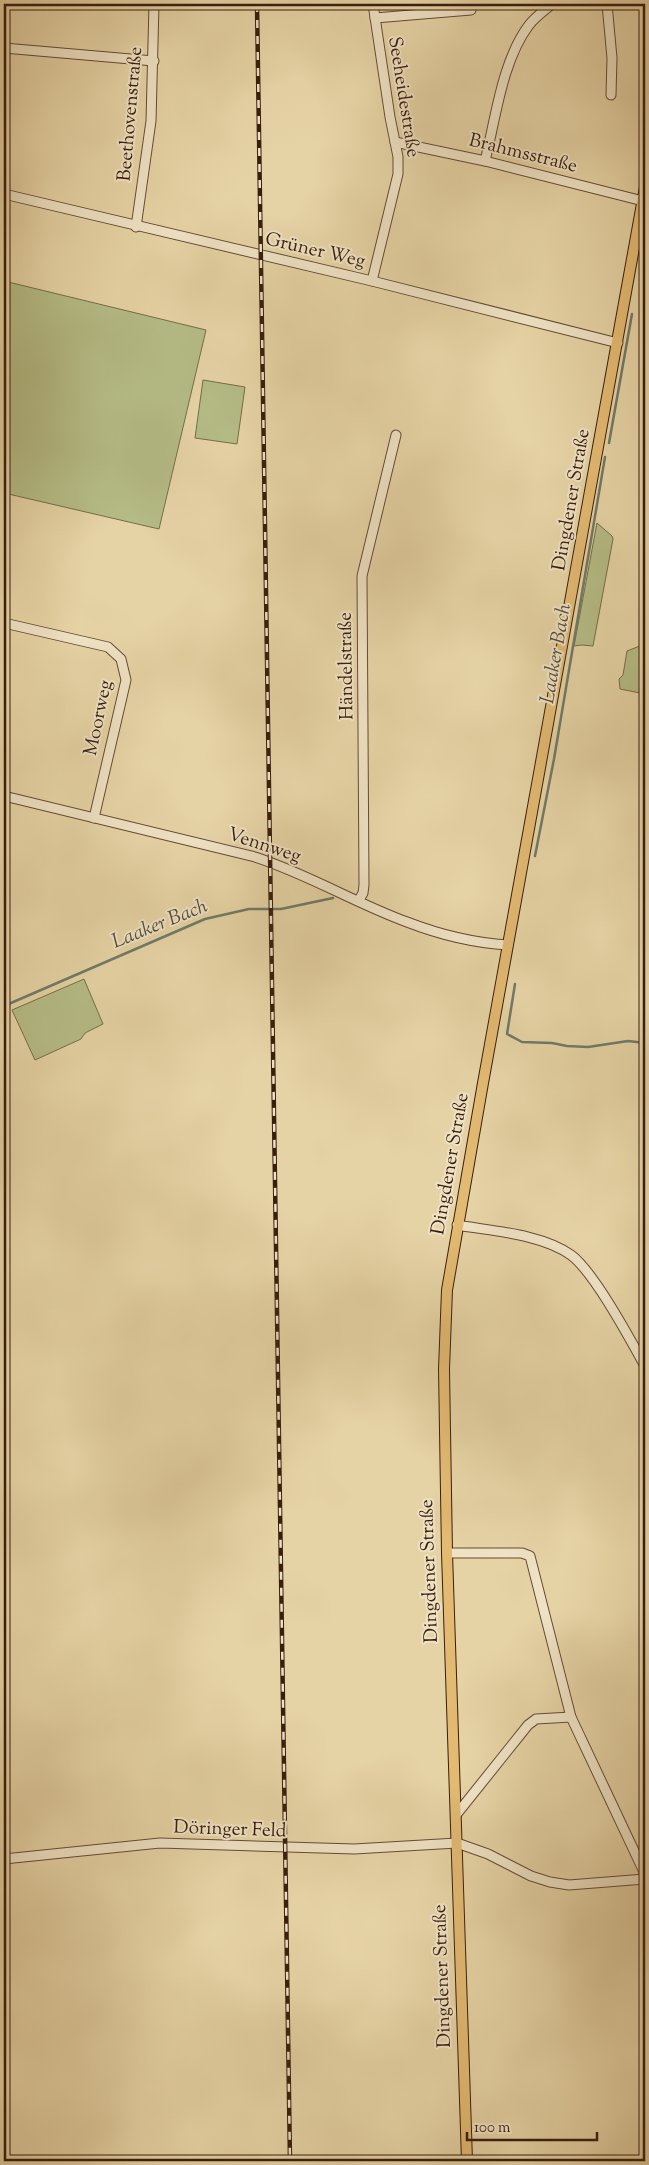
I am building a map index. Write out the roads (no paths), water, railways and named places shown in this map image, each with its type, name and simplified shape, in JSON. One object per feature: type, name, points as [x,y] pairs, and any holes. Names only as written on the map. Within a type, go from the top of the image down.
[{"type":"main road","name":"Dingdener Straße","points":[[467,2161],[447,1553],[444,1379],[450,1269],[645,187]]},
{"type":"street","name":"Beethovenstraße","points":[[136,227],[151,121],[154,4]]},
{"type":"street","name":"Seeheidestraße","points":[[372,281],[398,174],[398,157],[373,4]]},
{"type":"street","points":[[485,161],[508,67],[518,42],[530,23],[552,4]]},
{"type":"street","points":[[607,4],[612,50],[612,95]]},
{"type":"street","points":[[375,18],[471,10]]},
{"type":"street","points":[[4,48],[154,61]]},
{"type":"street","name":"Brahmsstraße","points":[[395,142],[485,161],[643,201]]},
{"type":"street","name":"Grüner Weg","points":[[4,194],[136,227],[372,281],[618,342]]},
{"type":"street","name":"Händelstraße","points":[[359,900],[363,893],[364,885],[362,576],[396,435]]},
{"type":"street","name":"Moorweg","points":[[4,623],[108,647],[121,659],[126,680],[94,818]]},
{"type":"street","name":"Vennweg","points":[[4,796],[270,862],[400,919],[428,929],[508,945]]},
{"type":"street","points":[[457,1225],[542,1241],[571,1255],[590,1275],[645,1366]]},
{"type":"street","points":[[447,1553],[522,1553],[530,1556],[571,1717],[645,1874]]},
{"type":"street","points":[[456,1815],[528,1725],[536,1719],[571,1717]]},
{"type":"street","points":[[457,1843],[488,1854],[531,1876],[550,1882],[568,1885],[645,1879]]},
{"type":"street","name":"Döringer Feld","points":[[4,1859],[160,1844],[354,1849],[457,1843]]},
{"type":"waterway","name":"Laaker Bach","points":[[609,443],[632,314]]},
{"type":"waterway","name":"Laaker Bach","points":[[535,856],[554,759],[605,457]]},
{"type":"waterway","name":"Laaker Bach","points":[[4,1006],[205,919],[249,909],[281,909],[333,898]]},
{"type":"waterway","points":[[515,984],[507,1034],[522,1042],[588,1047],[628,1041],[645,1043]]},
{"type":"railway","points":[[257,4],[290,2161]]}]
